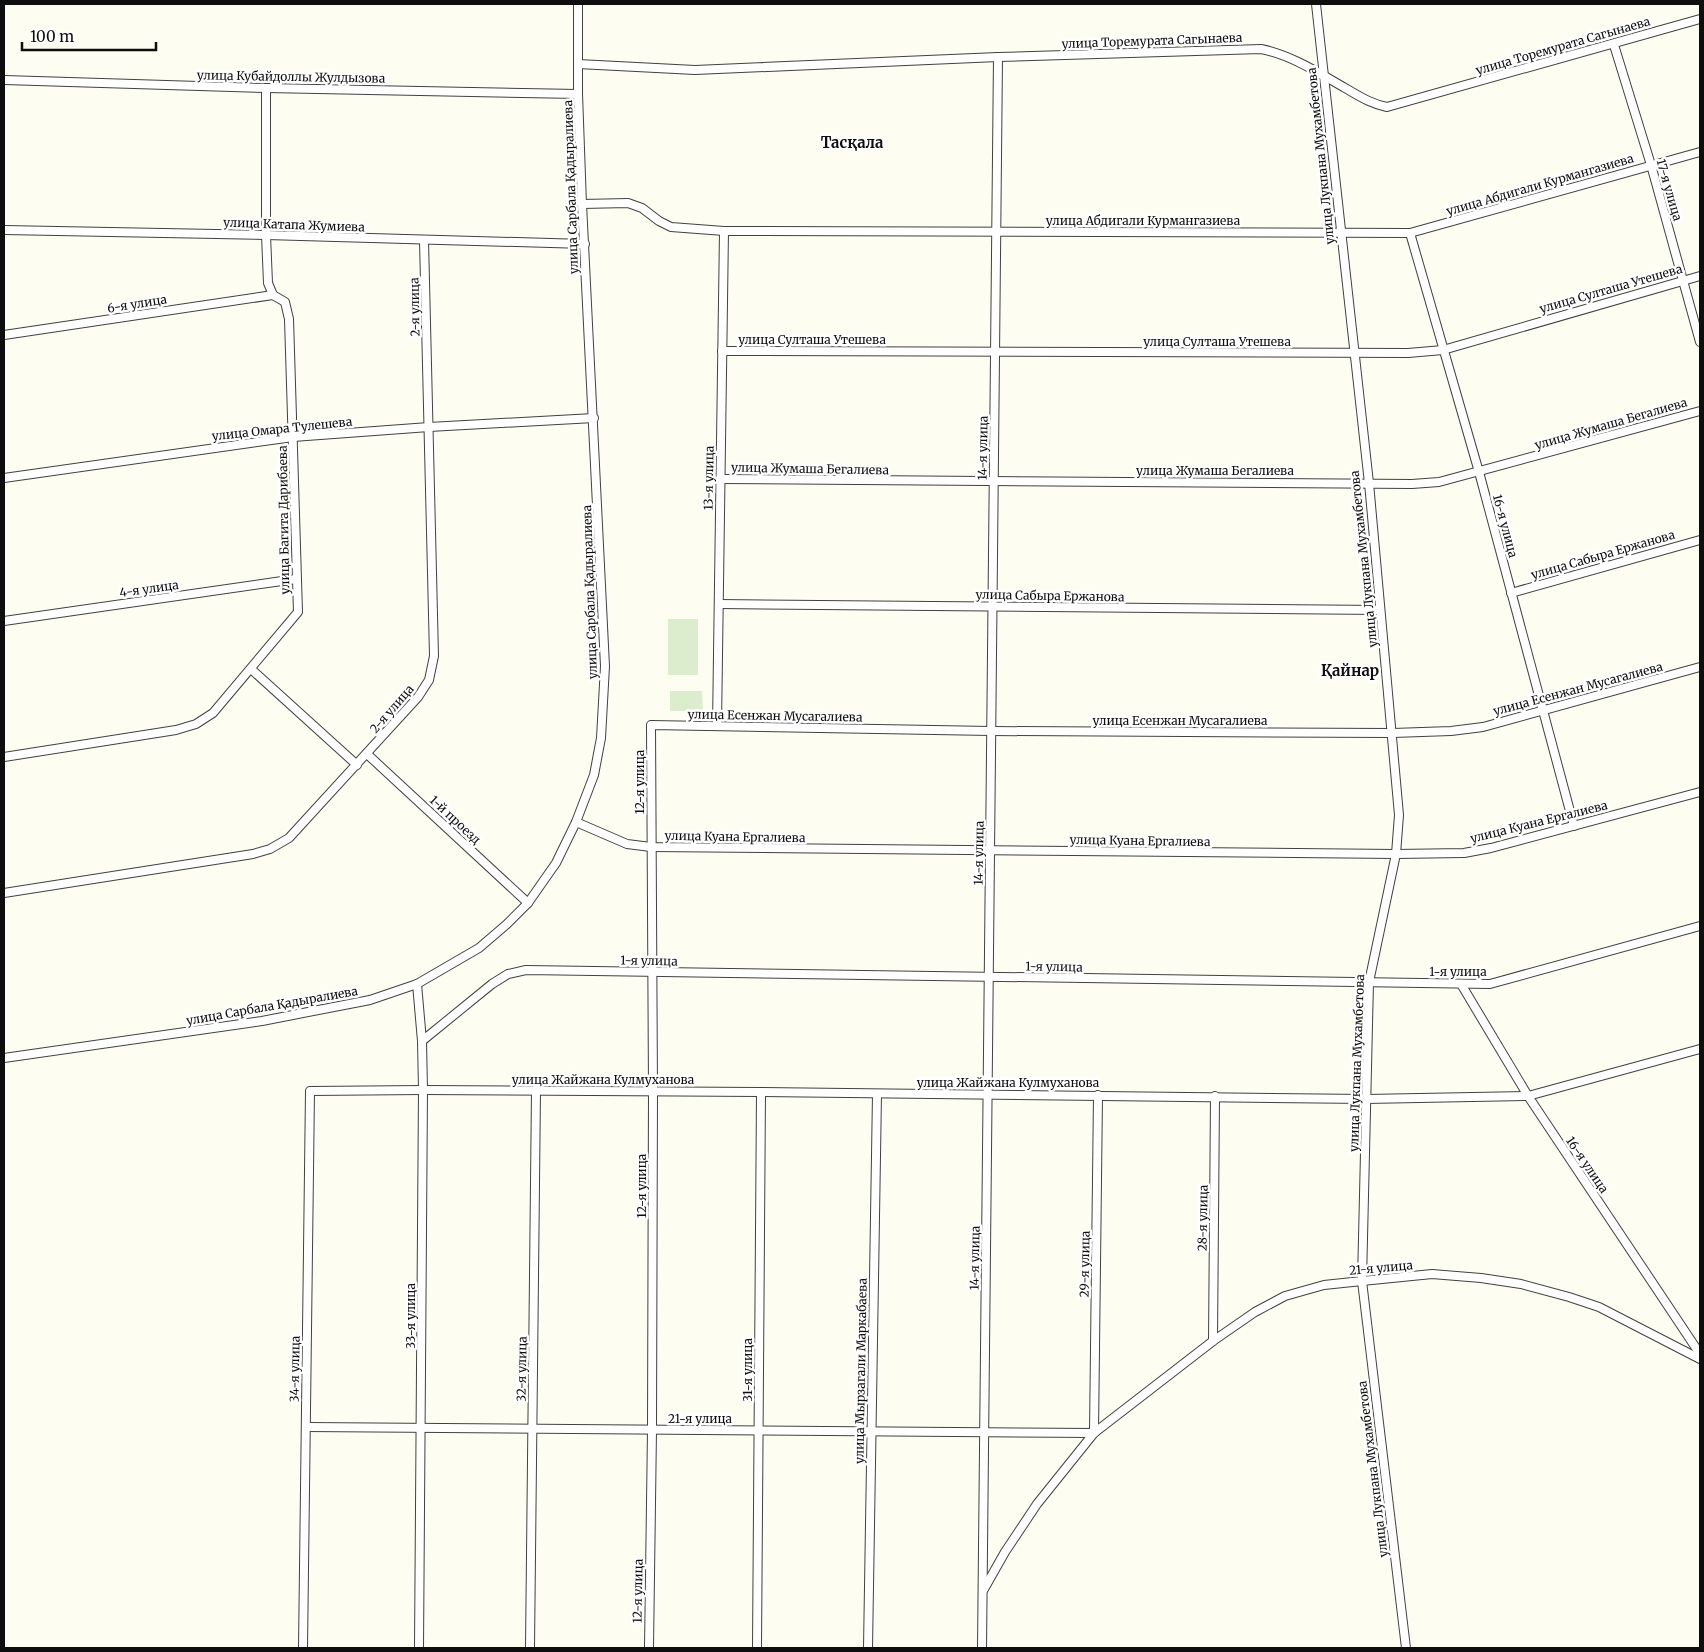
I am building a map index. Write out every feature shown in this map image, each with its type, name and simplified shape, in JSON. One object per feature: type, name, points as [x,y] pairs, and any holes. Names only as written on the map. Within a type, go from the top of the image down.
[{"type":"street","name":"улица Сарбала Қадыралиева","points":[[4,1058],[262,1022],[370,1000],[417,984],[478,948],[507,924],[528,903],[556,863],[576,822],[594,775],[601,738],[605,666],[582,204],[578,94],[578,4]]},
{"type":"street","name":"улица Лукпана Мухамбетова","points":[[1316,4],[1369,483],[1399,815],[1396,854],[1369,982],[1362,1281],[1406,1648]]},
{"type":"street","name":"улица Торемурата Сагынаева","points":[[578,64],[695,70],[998,57],[1261,49],[1278,52],[1373,104],[1387,107],[1700,19]]},
{"type":"street","name":"17-я улица","points":[[1614,44],[1651,165],[1700,342]]},
{"type":"street","name":"14-я улица","points":[[982,1648],[998,57]]},
{"type":"street","name":"улица Кубайдоллы Жулдызова","points":[[4,80],[266,88],[578,94]]},
{"type":"street","name":"улица Багита Дарибаева","points":[[4,757],[176,730],[196,724],[213,712],[298,612],[289,319],[285,302],[273,295],[268,283],[266,235],[266,88]]},
{"type":"street","name":"улица Абдигали Курмангазиева","points":[[582,204],[628,203],[642,208],[659,221],[671,227],[724,231],[1410,233],[1700,152]]},
{"type":"street","name":"улица Катапа Жумиева","points":[[4,230],[584,244]]},
{"type":"street","name":"13-я улица","points":[[717,725],[724,231]]},
{"type":"street","name":"16-я улица","points":[[1410,233],[1479,472],[1574,826]]},
{"type":"street","name":"2-я улица","points":[[4,893],[254,854],[270,849],[289,838],[418,697],[429,680],[434,656],[424,240]]},
{"type":"street","name":"улица Султаша Утешева","points":[[722,351],[1408,353],[1443,350],[1700,276]]},
{"type":"street","name":"6-я улица","points":[[4,335],[273,295]]},
{"type":"street","name":"улица Жумаша Бегалиева","points":[[720,479],[994,482],[1439,482],[1700,411]]},
{"type":"street","name":"улица Омара Тулешева","points":[[4,478],[293,436],[594,418]]},
{"type":"street","name":"улица Сабыра Ержанова","points":[[1511,593],[1700,540]]},
{"type":"street","name":"4-я улица","points":[[4,622],[296,579]]},
{"type":"street","name":"улица Сабыра Ержанова","points":[[719,604],[1380,610]]},
{"type":"street","name":"улица Есенжан Мусагалиева","points":[[651,725],[991,731],[1451,732],[1483,727],[1700,667]]},
{"type":"street","points":[[251,669],[357,765]]},
{"type":"street","name":"12-я улица","points":[[649,1648],[653,1091],[651,725]]},
{"type":"street","name":"1-й проезд","points":[[367,754],[528,903]]},
{"type":"street","name":"улица Куана Ергалиева","points":[[576,822],[627,844],[651,847],[1396,854],[1464,853],[1491,848],[1700,792]]},
{"type":"street","name":"1-я улица","points":[[422,1041],[492,984],[508,974],[526,970],[1490,984],[1700,926]]},
{"type":"street","name":"33-я улица","points":[[417,984],[422,1041],[423,1090],[419,1648]]},
{"type":"street","name":"16-я улица","points":[[1461,984],[1528,1096],[1700,1354]]},
{"type":"street","name":"улица Жайжана Кулмуханова","points":[[310,1091],[536,1090],[1366,1099],[1528,1096],[1700,1049]]},
{"type":"street","name":"32-я улица","points":[[530,1648],[536,1090]]},
{"type":"street","name":"34-я улица","points":[[304,1648],[310,1091]]},
{"type":"street","name":"31-я улица","points":[[757,1648],[761,1092]]},
{"type":"street","name":"улица Мырзагали Маркабаева","points":[[868,1648],[877,1094]]},
{"type":"street","name":"29-я улица","points":[[1094,1433],[1098,1095]]},
{"type":"street","name":"28-я улица","points":[[1213,1341],[1215,1096]]},
{"type":"street","name":"21-я улица","points":[[983,1591],[1005,1552],[1037,1504],[1094,1433],[1213,1341],[1255,1312],[1286,1296],[1324,1285],[1432,1274],[1482,1278],[1521,1284],[1599,1307],[1700,1359]]},
{"type":"street","name":"21-я улица","points":[[306,1427],[1094,1433]]},
{"type":"green space","points":[[668,619],[698,619],[698,675],[668,675]]},
{"type":"green space","points":[[670,691],[702,691],[703,711],[670,711]]},
{"type":"district","name":"Тасқала","points":[[852,143]]},
{"type":"district","name":"Қайнар","points":[[1350,671]]}]
